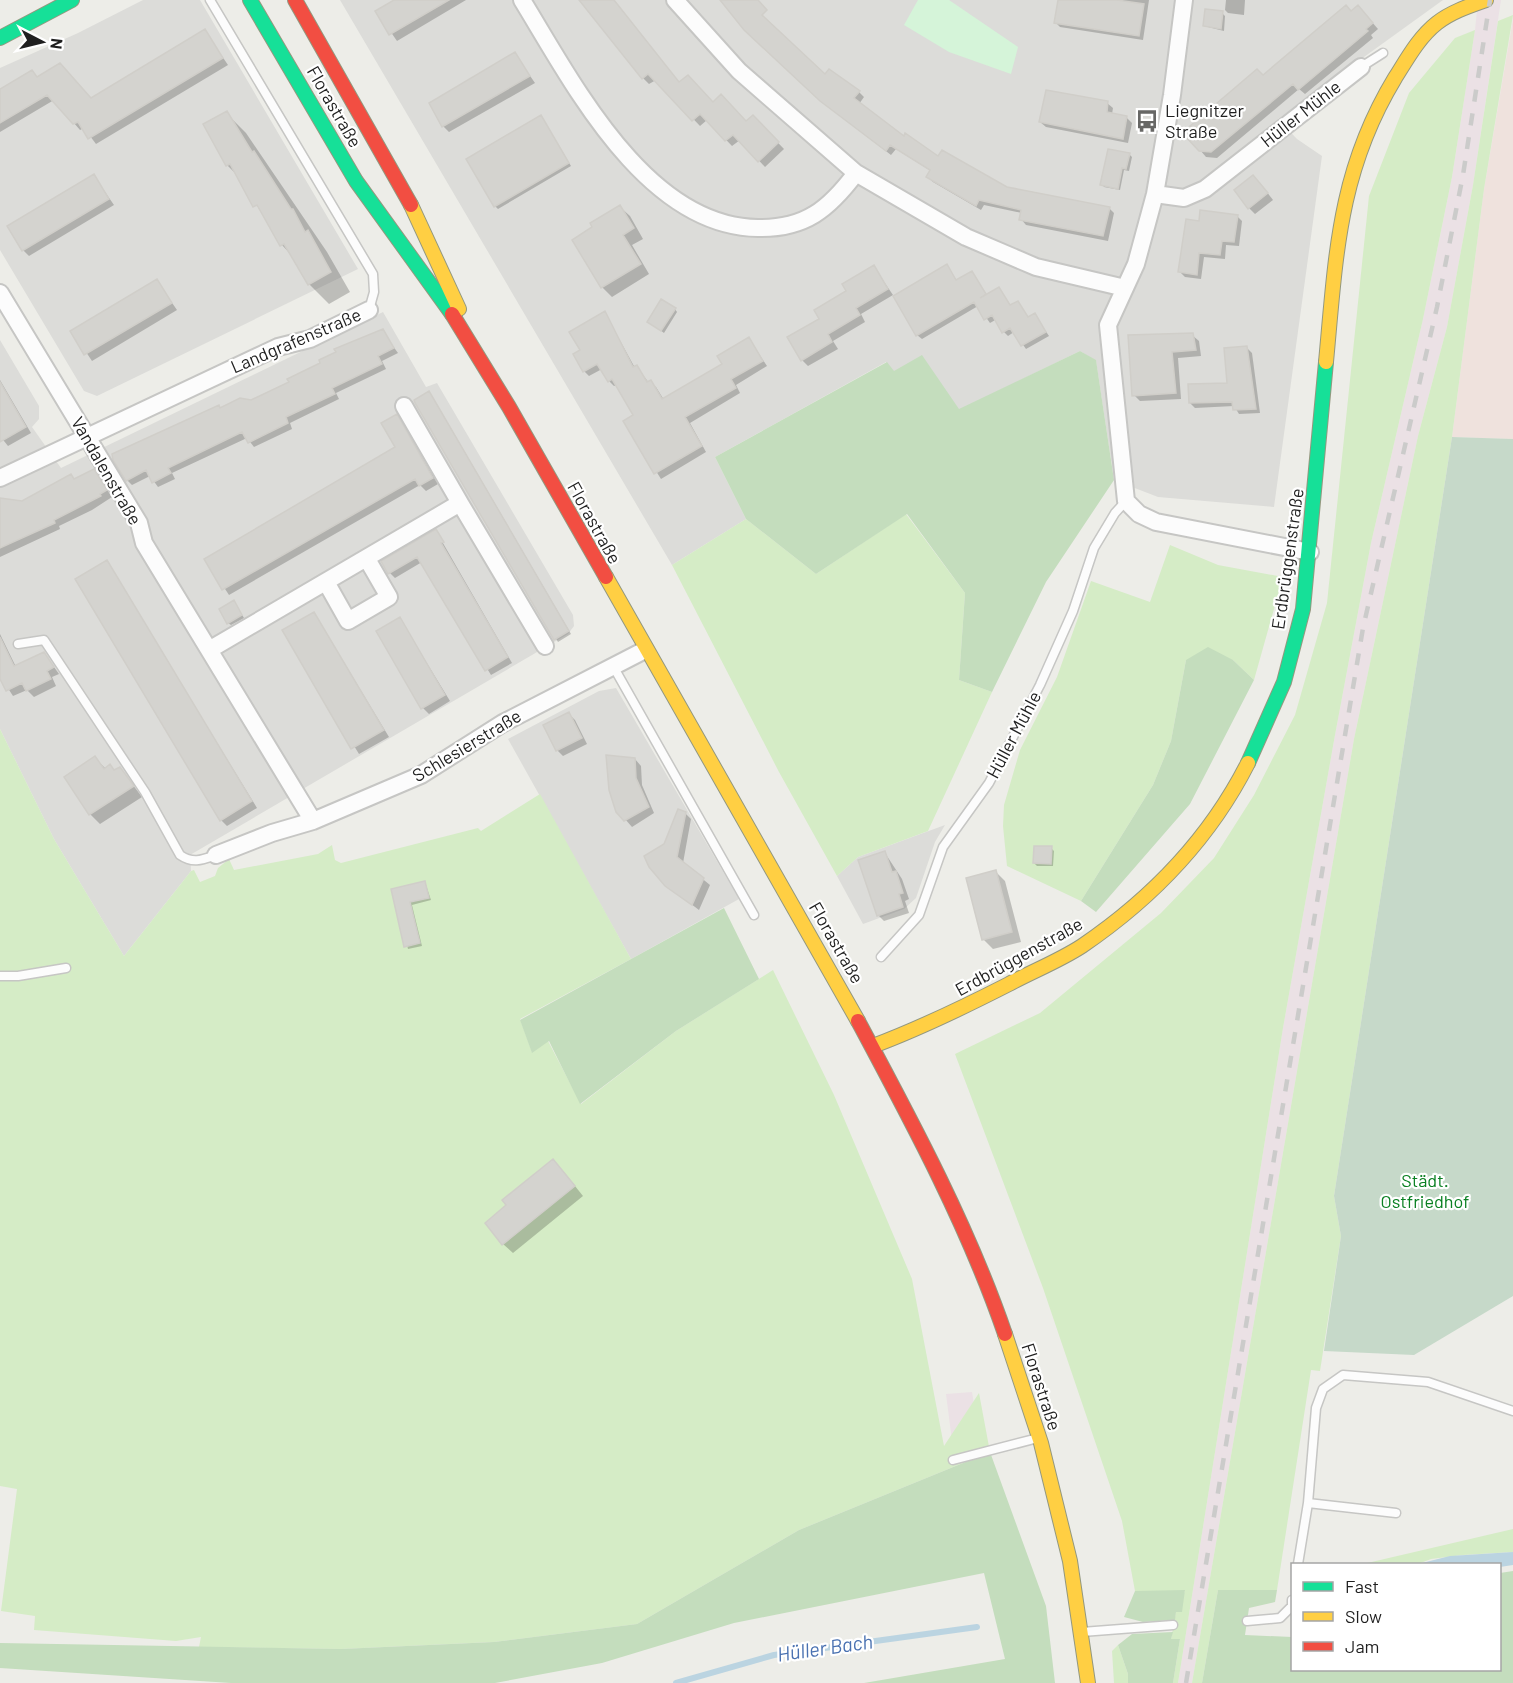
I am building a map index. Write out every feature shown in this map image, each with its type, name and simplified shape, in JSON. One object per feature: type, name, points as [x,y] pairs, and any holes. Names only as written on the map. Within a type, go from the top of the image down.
[{"type":"main road","points":[[0,38],[72,0]]},
{"type":"main road","name":"Florastraße","points":[[250,0],[357,181],[474,348],[873,1046],[936,1169],[972,1247],[994,1304],[1039,1438],[1076,1597],[1088,1683]]},
{"type":"main road","name":"Florastraße","points":[[295,0],[388,162],[441,267],[474,348]]},
{"type":"main road","name":"Erdbrüggenstraße","points":[[873,1046],[932,1024],[1080,947],[1138,904],[1184,858],[1231,796],[1284,682],[1303,609],[1338,234],[1344,196],[1354,159],[1368,125],[1415,46],[1434,26],[1456,12],[1486,0]]},
{"type":"street","points":[[522,0],[596,120],[622,151],[650,181],[707,217],[722,224],[748,228],[775,228],[797,223],[818,214],[838,198],[856,173]]},
{"type":"street","points":[[675,0],[739,71],[856,173],[966,237],[1036,267],[1125,288]]},
{"type":"street","points":[[1184,0],[1172,95],[1155,194],[1136,264],[1108,325],[1108,343],[1126,501],[1139,514],[1156,522],[1310,552]]},
{"type":"street","name":"Hüller Mühle","points":[[1155,194],[1184,198],[1205,189],[1361,67]]},
{"type":"street","name":"Vandalenstraße","points":[[0,293],[139,523],[144,543],[313,821]]},
{"type":"street","name":"Landgrafenstraße","points":[[0,478],[278,347],[310,339],[369,310]]},
{"type":"street","points":[[404,406],[545,646]]},
{"type":"street","points":[[209,650],[460,504]]},
{"type":"street","points":[[326,582],[348,621],[389,597],[367,559]]},
{"type":"street","name":"Schlesierstraße","points":[[216,855],[272,832],[313,821],[421,775],[503,723],[645,650]]},
{"type":"lane","name":"Landgrafenstraße","points":[[210,0],[373,274],[374,292],[369,310]]},
{"type":"lane","name":"Hüller Mühle","points":[[1361,67],[1383,53]]},
{"type":"lane","name":"Hüller Mühle","points":[[881,957],[920,915],[943,847],[989,783],[1040,685],[1073,610],[1094,548],[1115,513],[1126,501]]},
{"type":"lane","points":[[18,644],[44,640],[145,792],[180,855],[188,861],[201,861],[216,855]]},
{"type":"lane","points":[[613,666],[754,915]]},
{"type":"lane","points":[[0,976],[18,976],[66,968]]},
{"type":"lane","points":[[1298,1563],[1308,1503],[1316,1408],[1323,1389],[1343,1375],[1428,1382],[1513,1412]]},
{"type":"lane","points":[[952,1460],[1039,1438]]},
{"type":"lane","points":[[1308,1503],[1396,1513]]},
{"type":"lane","points":[[1247,1621],[1280,1618],[1291,1607]]},
{"type":"lane","points":[[1082,1632],[1173,1626]]},
{"type":"shaded area","points":[[143,0],[200,0],[358,269],[97,396],[84,391],[0,250],[0,68],[78,33]]},
{"type":"shaded area","points":[[340,0],[1443,0],[1278,119],[1297,139],[1322,156],[1274,507],[1158,497],[1114,480],[1096,361],[1080,351],[959,410],[922,356],[894,372],[886,362],[715,457],[746,519],[672,565]]},
{"type":"shaded area","points":[[1478,0],[1501,0],[1473,185],[1447,327],[1418,436],[1354,739],[1192,1683],[1178,1683],[1283,1028],[1335,735],[1371,543],[1423,319],[1452,177]]},
{"type":"shaded area","points":[[1513,19],[1513,439],[1452,437],[1484,189]]},
{"type":"shaded area","points":[[383,312],[426,387],[437,383],[573,615],[574,626],[568,634],[190,855],[191,871],[124,956],[54,839],[0,729],[0,340],[39,406],[39,419],[32,427],[61,468]]},
{"type":"shaded area","points":[[616,688],[739,899],[631,959],[508,739],[599,691]]},
{"type":"shaded area","points":[[945,825],[935,842],[916,898],[904,909],[863,924],[837,876],[858,857]]},
{"type":"shaded area","points":[[972,1392],[979,1436],[952,1441],[946,1394]]},
{"type":"green space","points":[[918,0],[949,0],[1018,47],[1011,74],[949,52],[904,25]]},
{"type":"green space","points":[[1513,15],[1484,189],[1452,437],[1334,1196],[1341,1236],[1320,1371],[1311,1370],[1277,1590],[1218,1590],[1202,1683],[1192,1683],[1354,739],[1418,436],[1447,327],[1473,185],[1498,21]]},
{"type":"green space","points":[[1475,30],[1452,177],[1423,319],[1371,543],[1335,735],[1283,1028],[1178,1683],[1173,1683],[1180,1639],[1171,1639],[1176,1612],[1185,1591],[1135,1591],[1122,1521],[1043,1288],[955,1054],[1040,1013],[1161,913],[1214,858],[1254,795],[1295,715],[1327,603],[1369,196],[1409,93],[1455,38]]},
{"type":"green space","points":[[1080,351],[1096,360],[1114,480],[1046,582],[992,692],[959,680],[965,593],[907,514],[816,574],[746,519],[715,457],[887,362],[894,371],[922,355],[959,409]]},
{"type":"green space","name":"Städt. Ostfriedhof","points":[[1452,437],[1513,439],[1513,1296],[1414,1355],[1324,1351],[1341,1236],[1334,1196]]},
{"type":"green space","points":[[906,514],[965,593],[959,680],[992,692],[928,831],[858,857],[837,876],[779,772],[672,565],[746,519],[816,574]]},
{"type":"green space","points":[[1170,545],[1218,565],[1283,577],[1254,680],[1233,660],[1186,660],[1171,741],[1153,785],[1081,901],[1007,866],[1003,826],[1004,805],[1020,750],[1057,677],[1091,581],[1150,602]]},
{"type":"green space","points":[[1208,647],[1233,660],[1254,680],[1190,804],[1096,912],[1081,901],[1153,785],[1171,741],[1186,660]]},
{"type":"green space","points":[[0,729],[54,839],[124,956],[191,871],[194,870],[200,882],[215,876],[218,868],[229,859],[234,870],[318,854],[332,845],[335,860],[341,863],[478,828],[481,831],[540,794],[631,959],[520,1019],[532,1052],[548,1041],[581,1104],[676,1031],[773,970],[834,1095],[912,1279],[944,1446],[979,1393],[990,1452],[799,1530],[637,1624],[494,1642],[341,1649],[199,1647],[201,1637],[176,1641],[34,1630],[35,1616],[1,1611],[17,1489],[0,1486]]},
{"type":"green space","points":[[724,908],[759,979],[676,1031],[580,1104],[549,1041],[532,1053],[520,1020]]},
{"type":"green space","points":[[990,1452],[1046,1606],[1055,1683],[864,1683],[1005,1659],[984,1573],[734,1623],[602,1663],[495,1683],[231,1683],[0,1668],[0,1643],[341,1649],[494,1642],[637,1624],[799,1530]]},
{"type":"green space","points":[[1513,1529],[1513,1552],[1463,1555],[1431,1559],[1421,1563],[1367,1563]]},
{"type":"green space","points":[[1513,1571],[1513,1683],[1202,1683],[1218,1590],[1277,1590],[1275,1602],[1249,1608],[1245,1635],[1291,1637],[1291,1671],[1501,1671],[1501,1573]]},
{"type":"green space","points":[[1185,1590],[1182,1612],[1176,1612],[1175,1620],[1143,1622],[1124,1617],[1135,1591]]},
{"type":"green space","points":[[1173,1632],[1171,1639],[1180,1639],[1173,1683],[1128,1683],[1128,1674],[1118,1645],[1132,1634]]},
{"type":"green space","points":[[1118,1645],[1128,1674],[1128,1683],[1114,1683],[1112,1651]]},
{"type":"water","points":[[1513,1552],[1513,1565],[1501,1567],[1501,1563],[1422,1563],[1450,1556]]},
{"type":"building","points":[[394,0],[449,0],[389,35],[375,11]]},
{"type":"building","points":[[579,0],[614,0],[679,82],[688,75],[713,102],[721,94],[746,121],[753,115],[779,142],[758,162],[733,135],[725,141],[700,114],[692,121],[648,74],[642,79]]},
{"type":"building","points":[[720,0],[758,0],[767,10],[762,15],[825,74],[829,69],[860,91],[854,98],[904,136],[905,133],[938,156],[942,150],[1007,187],[1110,207],[1103,236],[1019,220],[1021,210],[979,200],[976,206],[926,177],[930,170],[890,145],[886,151],[820,101],[744,30]]},
{"type":"building","points":[[1058,0],[1117,0],[1144,4],[1139,36],[1054,23]]},
{"type":"building","points":[[1346,5],[1351,11],[1358,5],[1373,23],[1366,29],[1368,31],[1298,90],[1293,84],[1211,152],[1199,151],[1185,136],[1193,130],[1190,126],[1257,69],[1263,75]]},
{"type":"building","points":[[1205,9],[1223,11],[1221,29],[1203,26]]},
{"type":"building","points":[[205,29],[223,58],[88,139],[78,122],[73,124],[47,95],[0,123],[0,89],[32,70],[37,77],[60,63],[91,98]]},
{"type":"building","points":[[515,52],[530,76],[442,127],[429,103]]},
{"type":"building","points":[[1046,90],[1108,101],[1107,112],[1127,116],[1123,139],[1039,122]]},
{"type":"building","points":[[227,111],[252,152],[254,151],[293,209],[305,232],[308,230],[331,272],[308,285],[284,244],[280,246],[257,205],[253,207],[230,164],[226,166],[203,124]]},
{"type":"building","points":[[541,115],[569,163],[494,207],[466,159]]},
{"type":"building","points":[[1108,149],[1130,153],[1126,169],[1122,168],[1118,189],[1100,185]]},
{"type":"building","points":[[94,174],[109,199],[22,251],[7,226]]},
{"type":"building","points":[[1253,175],[1268,193],[1248,209],[1234,190]]},
{"type":"building","points":[[620,205],[634,228],[623,235],[641,264],[601,288],[572,240],[592,227],[590,223]]},
{"type":"building","points":[[1200,210],[1238,215],[1234,242],[1222,241],[1220,255],[1199,253],[1197,275],[1178,272],[1186,219],[1199,221]]},
{"type":"building","points":[[947,264],[956,280],[972,271],[986,294],[980,298],[999,287],[1010,305],[1018,301],[1028,317],[1035,313],[1046,332],[1021,346],[1010,328],[1002,333],[992,315],[984,320],[974,302],[916,336],[893,296]]},
{"type":"building","points":[[874,265],[888,289],[856,308],[860,315],[828,334],[832,342],[801,361],[787,337],[819,319],[814,310],[846,291],[842,284]]},
{"type":"building","points":[[157,279],[172,303],[84,355],[70,331]]},
{"type":"building","points":[[661,299],[676,308],[661,331],[647,322]]},
{"type":"building","points":[[605,311],[633,367],[637,365],[647,382],[651,380],[662,399],[722,364],[717,356],[749,337],[763,361],[731,379],[736,388],[685,417],[702,446],[654,474],[623,421],[633,415],[612,379],[608,382],[597,364],[583,372],[573,354],[580,350],[569,332]]},
{"type":"building","points":[[383,329],[394,348],[378,356],[382,364],[332,388],[335,394],[286,417],[288,423],[248,443],[242,432],[168,468],[171,473],[152,483],[146,470],[126,481],[113,460],[112,454],[219,405],[220,408],[240,398],[251,400],[289,382],[287,379],[320,363],[319,360],[336,352],[334,349]]},
{"type":"building","points":[[1193,333],[1196,350],[1172,352],[1176,393],[1132,396],[1128,335]]},
{"type":"building","points":[[1247,346],[1256,409],[1233,410],[1232,402],[1189,403],[1188,384],[1227,383],[1224,348]]},
{"type":"building","points":[[0,382],[26,427],[0,442]]},
{"type":"building","points":[[429,391],[569,631],[554,640],[415,403],[414,400]]},
{"type":"building","points":[[397,414],[433,478],[419,486],[415,479],[222,590],[204,559],[395,447],[381,423]]},
{"type":"building","points":[[94,469],[107,490],[100,494],[101,496],[54,520],[55,523],[0,548],[0,498],[22,501],[71,474],[74,479]]},
{"type":"building","points":[[436,529],[444,542],[441,543],[508,657],[485,671],[417,557],[388,574],[381,561]]},
{"type":"building","points":[[107,560],[252,801],[220,821],[75,579]]},
{"type":"building","points":[[234,600],[242,615],[227,624],[219,609]]},
{"type":"building","points":[[314,612],[384,730],[351,749],[282,630]]},
{"type":"building","points":[[400,617],[445,695],[421,709],[376,631]]},
{"type":"building","points":[[0,637],[14,666],[44,652],[54,667],[47,671],[51,679],[26,691],[22,683],[6,691],[0,679]]},
{"type":"building","points":[[569,712],[582,738],[556,751],[543,725]]},
{"type":"building","points":[[606,755],[635,758],[636,778],[649,807],[624,821],[616,812],[609,790]]},
{"type":"building","points":[[95,756],[104,769],[110,764],[114,770],[120,767],[134,786],[89,815],[64,777]]},
{"type":"building","points":[[678,809],[686,812],[677,857],[704,878],[692,905],[665,886],[649,867],[644,856],[664,844]]},
{"type":"building","points":[[1034,846],[1052,846],[1051,864],[1033,863]]},
{"type":"building","points":[[885,851],[892,872],[896,871],[903,893],[899,894],[903,907],[877,916],[858,860]]},
{"type":"building","points":[[996,870],[1012,932],[982,940],[966,878]]},
{"type":"building","points":[[425,881],[429,898],[410,902],[420,943],[404,947],[391,889]]},
{"type":"building","points":[[553,1159],[575,1186],[502,1245],[485,1223],[506,1205],[502,1200]]},
{"type":"waterway","name":"Hüller Bach","points":[[676,1683],[774,1655],[977,1627]]},
{"type":"railway","points":[[1186,1683],[1363,628],[1437,307],[1463,175],[1490,0]]},
{"type":"traffic: fast","points":[[0,38],[72,0]]},
{"type":"traffic: fast","points":[[250,0],[356,181],[452,314]]},
{"type":"traffic: fast","points":[[1248,763],[1284,682],[1303,609],[1326,362]]},
{"type":"traffic: slow","points":[[1326,362],[1337,250],[1343,216],[1351,181],[1376,113],[1409,56],[1431,29],[1454,12],[1486,0]]},
{"type":"traffic: slow","points":[[411,205],[459,309]]},
{"type":"traffic: slow","points":[[606,577],[858,1021]]},
{"type":"traffic: slow","points":[[873,1046],[942,1017],[1055,961],[1082,946],[1107,928],[1132,908],[1177,865],[1216,817],[1248,763]]},
{"type":"traffic: slow","points":[[1005,1334],[1041,1443],[1070,1561],[1088,1683]]},
{"type":"traffic: jam","points":[[295,0],[411,205]]},
{"type":"traffic: jam","points":[[452,314],[509,407],[606,577]]},
{"type":"traffic: jam","points":[[858,1021],[956,1214],[1005,1334]]},
{"type":"place","name":"Liegnitzer Straße","points":[[1147,121]]}]
